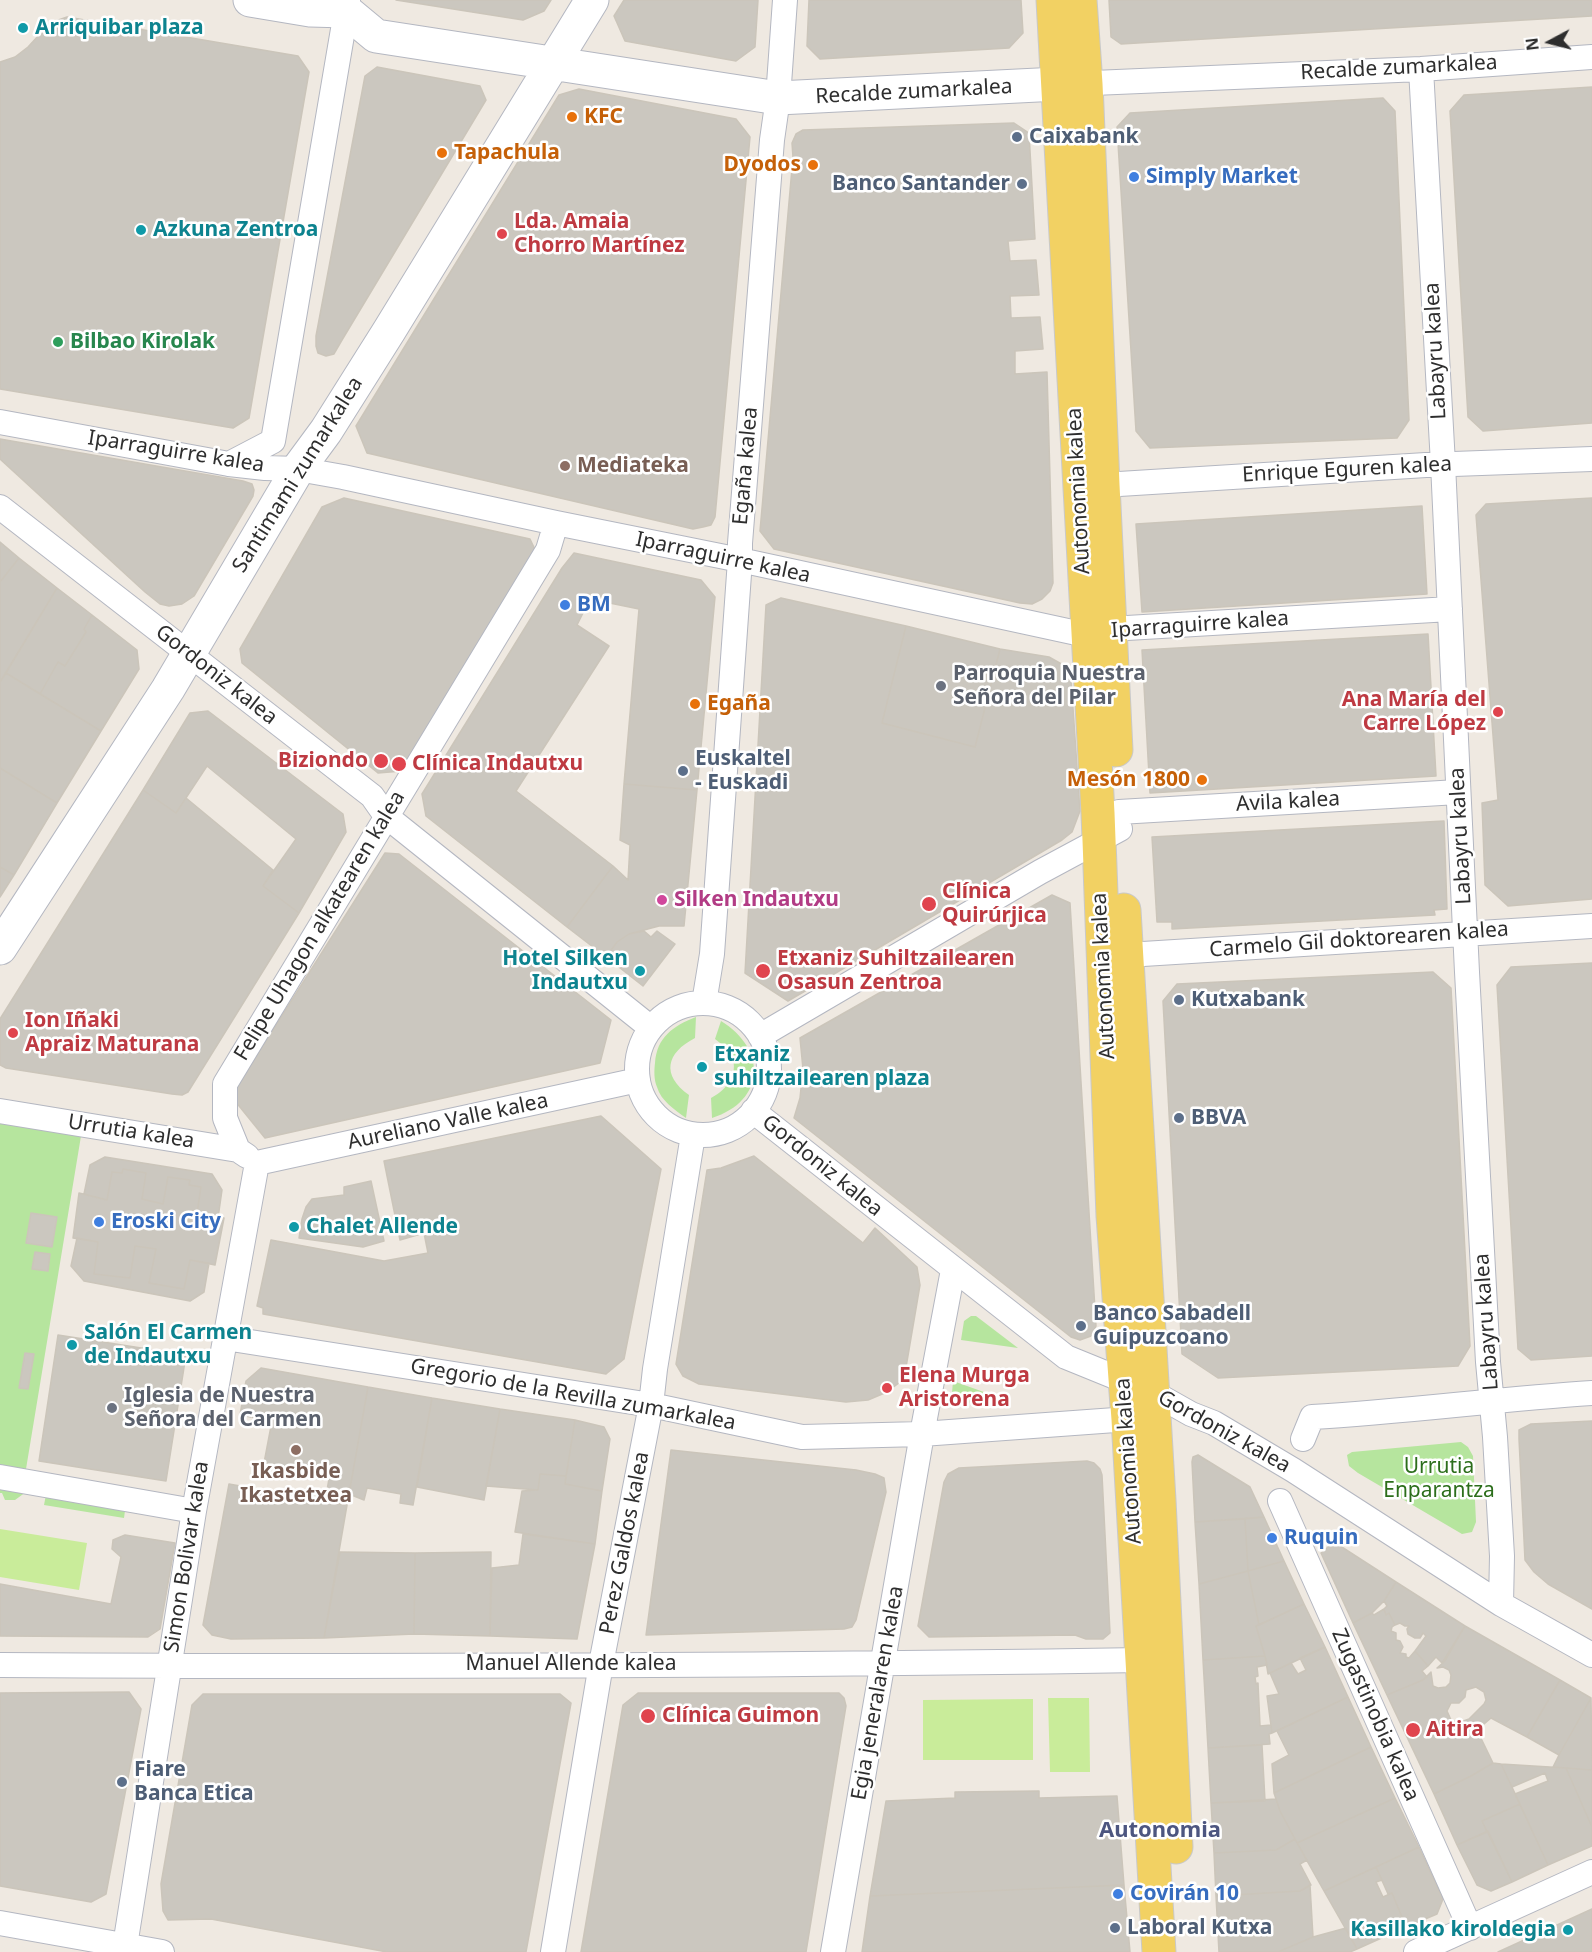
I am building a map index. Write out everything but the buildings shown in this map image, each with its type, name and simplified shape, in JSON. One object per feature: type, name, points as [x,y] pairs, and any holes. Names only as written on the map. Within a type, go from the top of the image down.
[{"type":"main road","name":"Autonomia kalea","points":[[1053,0],[1072,84],[1103,485],[1098,632]]},
{"type":"main road","name":"Autonomia kalea","points":[[1080,0],[1072,84],[1098,632],[1112,827],[1127,955],[1139,1402],[1142,1660],[1160,1952]]},
{"type":"main road","name":"Autonomia kalea","points":[[1112,827],[1108,1054],[1113,1216],[1139,1402],[1181,1952]]},
{"type":"street","points":[[228,464],[273,441],[347,5],[310,10],[250,0]]},
{"type":"street","name":"Santimami zumarkalea","points":[[0,948],[189,654],[298,469],[326,431],[389,331],[592,0]]},
{"type":"street","name":"Egaña kalea","points":[[704,1003],[712,954],[740,543],[785,0]]},
{"type":"street","name":"Recalde zumarkalea","points":[[347,5],[376,36],[778,98],[1421,69],[1592,57]]},
{"type":"street","name":"Labayru kalea","points":[[1421,69],[1458,792],[1502,1556],[1502,1604]]},
{"type":"street","name":"Iparraguirre kalea","points":[[0,422],[228,464],[298,469],[1098,632],[1450,609]]},
{"type":"street","name":"Enrique Eguren kalea","points":[[1103,485],[1443,464],[1592,459]]},
{"type":"street","name":"Gordoniz kalea","points":[[0,507],[372,796],[386,816],[651,1028]]},
{"type":"street","name":"Felipe Uhagon alkatearen kalea","points":[[248,1156],[225,1118],[225,1084],[548,550],[556,523]]},
{"type":"street","name":"Avila kalea","points":[[1112,827],[1458,792]]},
{"type":"street","points":[[760,1036],[1112,827]]},
{"type":"street","name":"Carmelo Gil doktorearen kalea","points":[[1127,955],[1592,926]]},
{"type":"street","points":[[704,1003],[730,1009],[752,1025],[760,1036],[767,1055],[768,1075],[764,1094],[744,1121],[726,1131],[703,1136],[673,1128],[656,1116],[644,1100],[638,1080],[637,1062],[641,1044],[651,1028],[665,1014],[684,1006],[704,1003]]},
{"type":"street","name":"Aureliano Valle kalea","points":[[248,1156],[638,1080]]},
{"type":"street","name":"Urrutia kalea","points":[[0,1111],[248,1156]]},
{"type":"street","name":"Gordoniz kalea","points":[[753,1111],[1066,1358],[1139,1402],[1191,1414],[1214,1423],[1293,1470],[1502,1604],[1592,1655]]},
{"type":"street","name":"Perez Galdos kalea","points":[[553,1952],[601,1664],[651,1405],[693,1135]]},
{"type":"street","name":"Simon Bolivar kalea","points":[[124,1949],[194,1511],[225,1338],[248,1156]]},
{"type":"street","name":"Egia jeneralaren kalea","points":[[833,1952],[891,1663],[922,1434],[953,1270]]},
{"type":"street","name":"Gregorio de la Revilla zumarkalea","points":[[225,1338],[651,1405],[802,1437],[922,1434],[1139,1402]]},
{"type":"street","points":[[1303,1438],[1312,1417],[1492,1400],[1592,1394]]},
{"type":"street","points":[[0,1477],[194,1511]]},
{"type":"street","name":"Zugastinobia kalea","points":[[1280,1501],[1465,1938]]},
{"type":"street","name":"Manuel Allende kalea","points":[[0,1665],[891,1663],[1142,1660]]},
{"type":"street","points":[[1416,1952],[1465,1938],[1592,1872]]},
{"type":"street","points":[[0,1923],[124,1949],[162,1952]]},
{"type":"green space","points":[[696,1017],[695,1038],[678,1050],[671,1065],[674,1080],[689,1095],[686,1118],[669,1105],[659,1092],[654,1075],[656,1054],[663,1039],[673,1029]]},
{"type":"green space","points":[[721,1021],[747,1046],[753,1060],[754,1074],[751,1087],[743,1100],[730,1110],[712,1118],[711,1098],[727,1085],[734,1066],[730,1053],[715,1039]]},
{"type":"green space","points":[[0,1122],[81,1136],[26,1469],[0,1465]]},
{"type":"green space","points":[[971,1316],[976,1316],[1018,1348],[961,1340],[964,1321]]},
{"type":"green space","points":[[953,1381],[1009,1401],[970,1403],[963,1401],[952,1393]]},
{"type":"green space","name":"Urrutia Enparantza","points":[[1461,1442],[1468,1447],[1473,1456],[1476,1522],[1472,1532],[1462,1534],[1358,1473],[1349,1466],[1347,1455],[1352,1452]]},
{"type":"green space","points":[[0,1472],[26,1492],[15,1500],[5,1500],[0,1493]]},
{"type":"green space","points":[[50,1474],[128,1489],[124,1518],[44,1505]]},
{"type":"green space","points":[[0,1529],[87,1543],[79,1590],[0,1577]]},
{"type":"green space","points":[[1048,1698],[1089,1698],[1090,1772],[1050,1772]]},
{"type":"green space","points":[[1033,1699],[1033,1760],[923,1760],[923,1700]]},
{"type":"place","name":"Arriquibar plaza","points":[[23,28]]},
{"type":"place","name":"KFC","points":[[572,117]]},
{"type":"place","name":"Caixabank","points":[[1017,137]]},
{"type":"place","name":"Tapachula","points":[[442,153]]},
{"type":"place","name":"Dyodos","points":[[813,165]]},
{"type":"place","name":"Simply Market","points":[[1134,177]]},
{"type":"place","name":"Banco Santander","points":[[1022,184]]},
{"type":"place","name":"Azkuna Zentroa","points":[[141,230]]},
{"type":"place","name":"Lda. Amaia Chorro Martínez","points":[[502,234]]},
{"type":"place","name":"Bilbao Kirolak","points":[[58,342]]},
{"type":"place","name":"Mediateka","points":[[565,466]]},
{"type":"place","name":"BM","points":[[565,605]]},
{"type":"place","name":"Parroquia Nuestra Señora del Pilar","points":[[941,686]]},
{"type":"place","name":"Egaña","points":[[695,704]]},
{"type":"place","name":"Ana María del Carre López","points":[[1498,712]]},
{"type":"place","name":"Biziondo","points":[[381,761]]},
{"type":"place","name":"Clínica Indautxu","points":[[399,764]]},
{"type":"place","name":"Euskaltel - Euskadi","points":[[683,771]]},
{"type":"place","name":"Mesón 1800","points":[[1202,780]]},
{"type":"place","name":"Silken Indautxu","points":[[662,900]]},
{"type":"place","name":"Clínica Quirúrjica","points":[[929,904]]},
{"type":"place","name":"Hotel Silken Indautxu","points":[[640,971]]},
{"type":"place","name":"Etxaniz Suhiltzailearen Osasun Zentroa","points":[[763,971]]},
{"type":"place","name":"Kutxabank","points":[[1179,1000]]},
{"type":"place","name":"Ion Iñaki Apraiz Maturana","points":[[13,1033]]},
{"type":"place","name":"Etxaniz suhiltzailearen plaza","points":[[702,1067]]},
{"type":"place","name":"BBVA","points":[[1179,1118]]},
{"type":"place","name":"Eroski City","points":[[99,1222]]},
{"type":"place","name":"Chalet Allende","points":[[294,1227]]},
{"type":"place","name":"Banco Sabadell Guipuzcoano","points":[[1081,1326]]},
{"type":"place","name":"Salón El Carmen de Indautxu","points":[[72,1345]]},
{"type":"place","name":"Elena Murga Aristorena","points":[[887,1388]]},
{"type":"place","name":"Iglesia de Nuestra Señora del Carmen","points":[[112,1408]]},
{"type":"place","name":"Ikasbide Ikastetxea","points":[[296,1450]]},
{"type":"place","name":"Ruquin","points":[[1272,1538]]},
{"type":"place","name":"Clínica Guimon","points":[[648,1716]]},
{"type":"place","name":"Aitira","points":[[1413,1730]]},
{"type":"place","name":"Fiare Banca Etica","points":[[122,1782]]},
{"type":"place","name":"Covirán 10","points":[[1118,1894]]},
{"type":"place","name":"Laboral Kutxa","points":[[1115,1928]]},
{"type":"place","name":"Kasillako kiroldegia","points":[[1568,1930]]},
{"type":"district","name":"Autonomia","points":[[1160,1831]]}]
